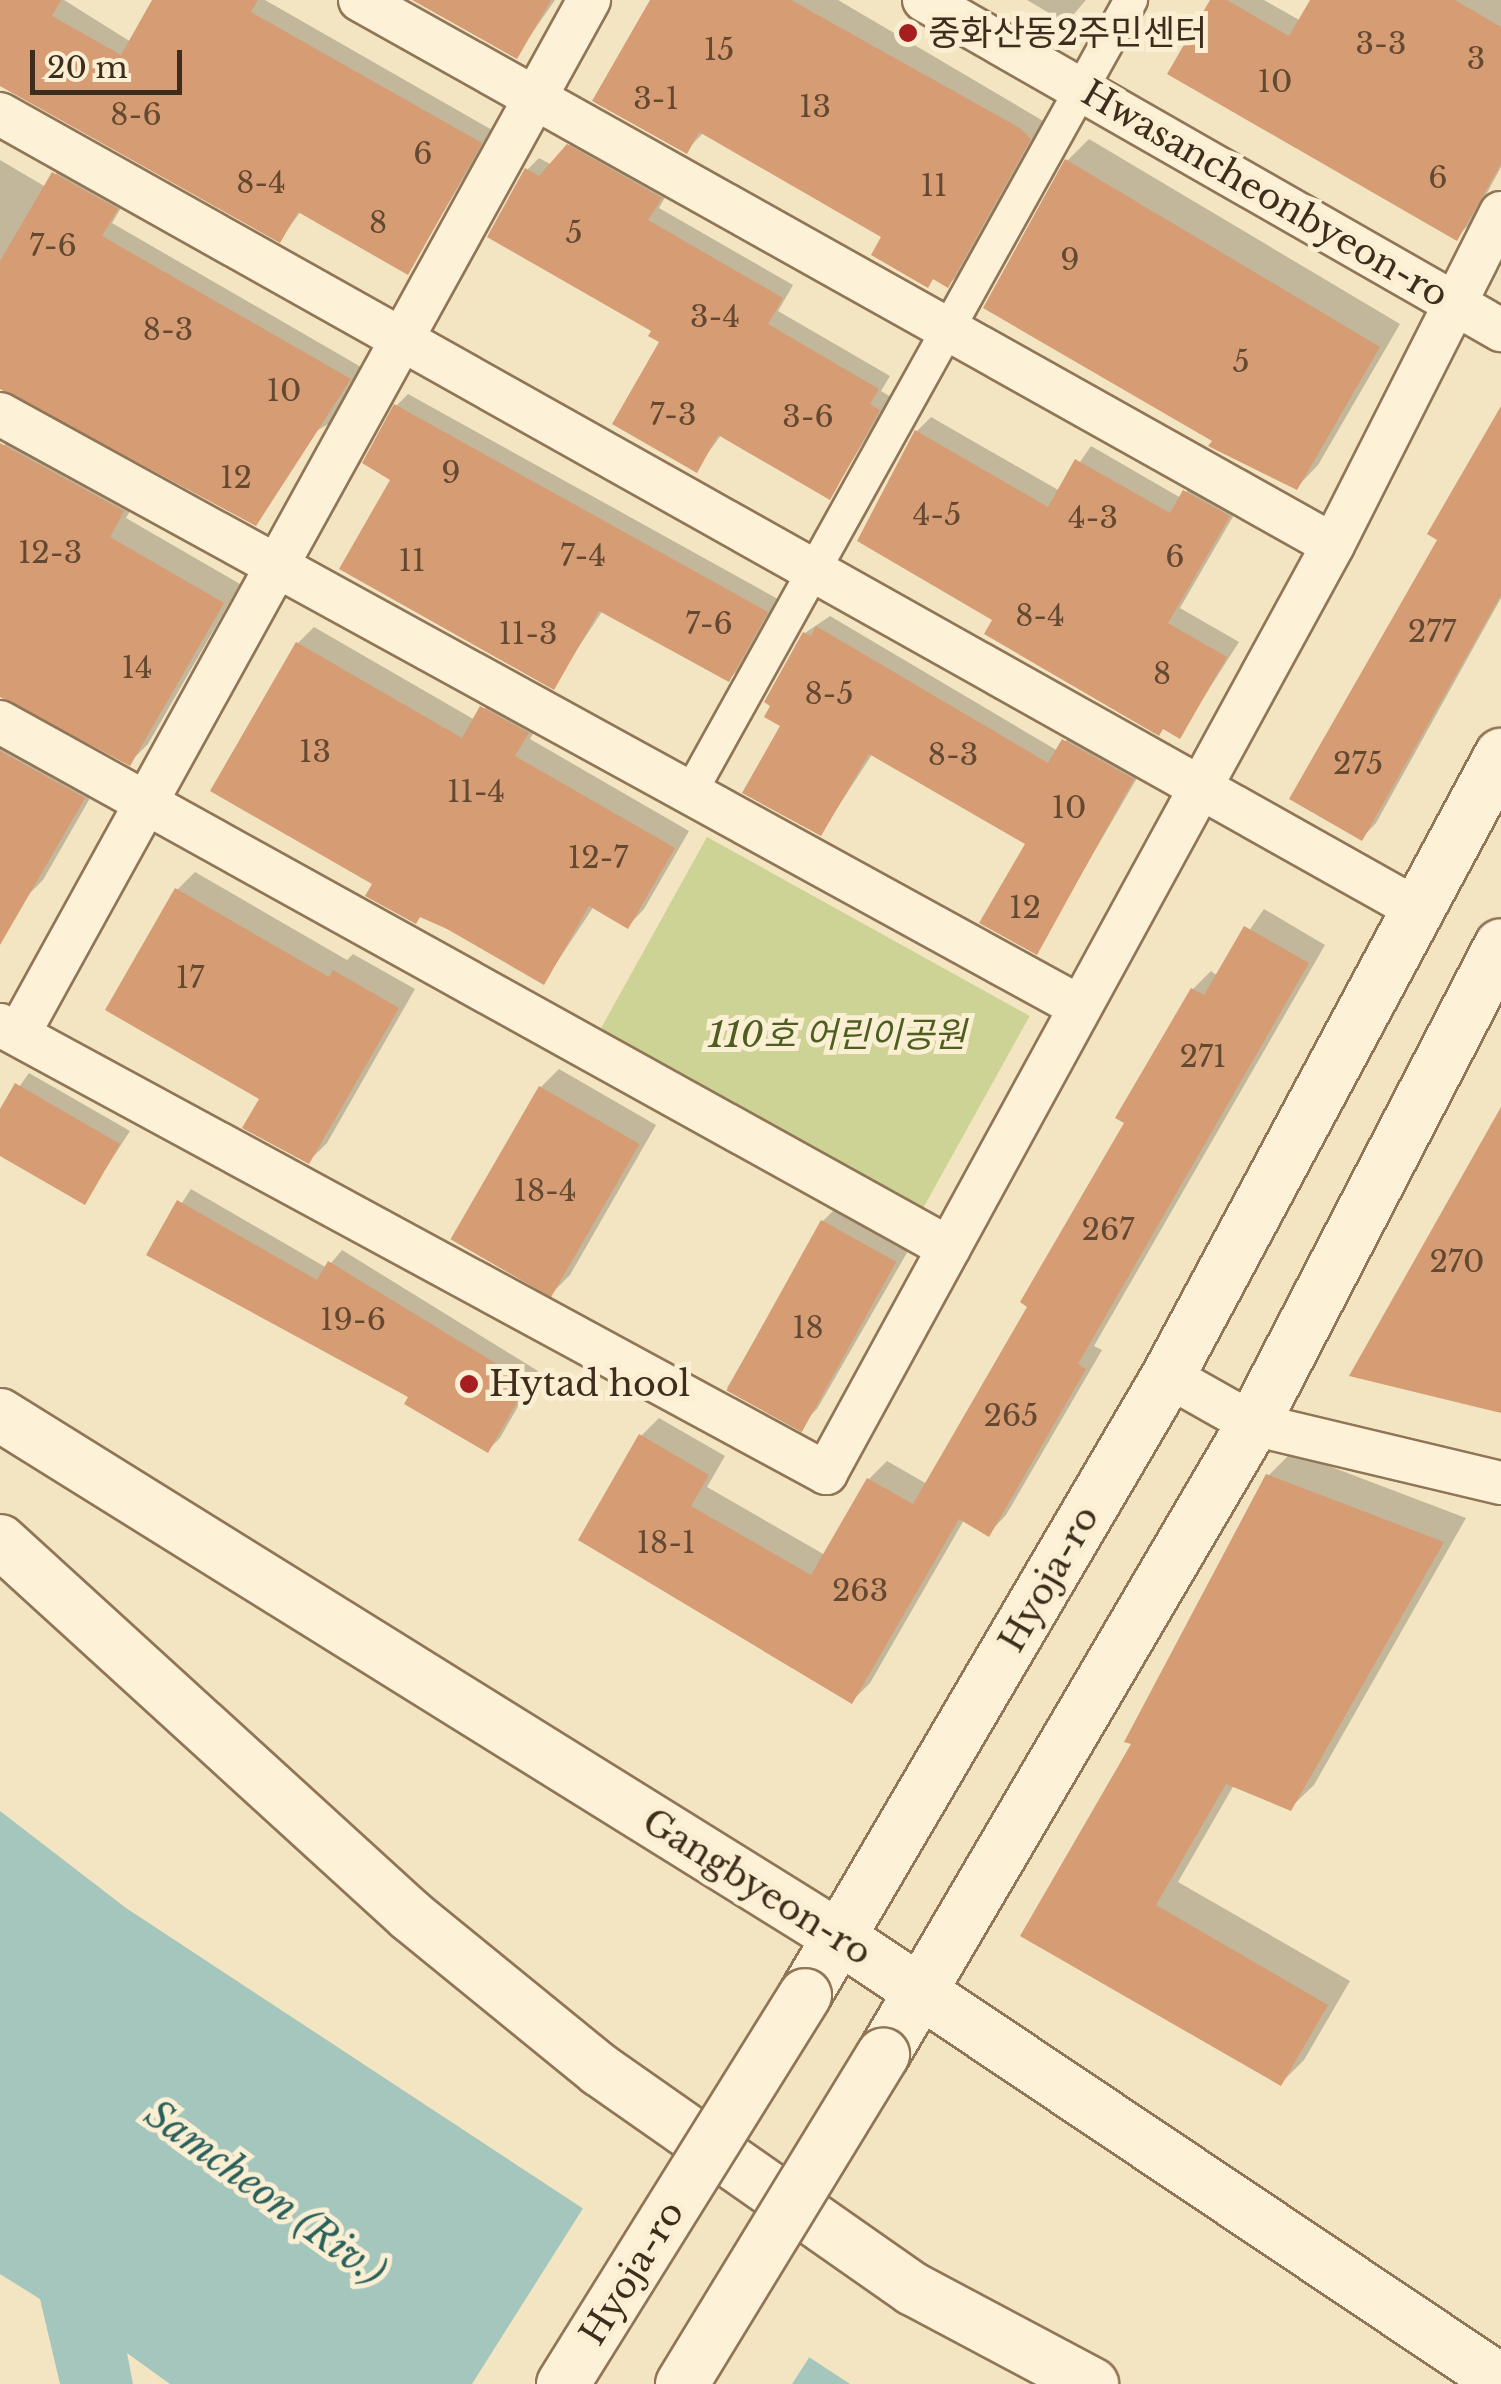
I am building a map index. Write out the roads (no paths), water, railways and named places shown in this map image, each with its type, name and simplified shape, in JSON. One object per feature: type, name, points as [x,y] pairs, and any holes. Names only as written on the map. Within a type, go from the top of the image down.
[{"type":"street","points":[[360,0],[1333,545]]},
{"type":"street","points":[[589,0],[147,802],[10,1029],[826,1474],[1333,545],[1501,213]]},
{"type":"street","name":"Hwasancheonbyeon-ro","points":[[924,0],[1501,330]]},
{"type":"street","points":[[690,795],[1131,0]]},
{"type":"street","points":[[0,114],[816,568],[1420,911]]},
{"type":"street","points":[[0,414],[1080,1007]]},
{"type":"street","points":[[0,722],[949,1248]]},
{"type":"street","name":"Hyoja-ro","points":[[563,2384],[805,1994],[1168,1376],[1501,755]]},
{"type":"street","points":[[682,2384],[884,2055],[918,1990],[1254,1424],[1501,945]]},
{"type":"street","points":[[1168,1376],[1254,1424],[1501,1484]]},
{"type":"street","name":"Gangbyeon-ro","points":[[0,1414],[838,1937],[1501,2382]]},
{"type":"street","points":[[0,1541],[411,1916],[600,2070],[914,2289],[1092,2384]]},
{"type":"water","name":"Samcheon (Riv.)","points":[[0,1811],[126,1908],[850,2384],[170,2384],[127,2353],[133,2384],[60,2384],[40,2299],[0,2274]]},
{"type":"place","name":"중화산동2주민센터","points":[[908,33]]},
{"type":"place","name":"Hytad hool","points":[[469,1384]]},
{"type":"park label","name":"110호 어린이공원","points":[[837,1035]]}]
